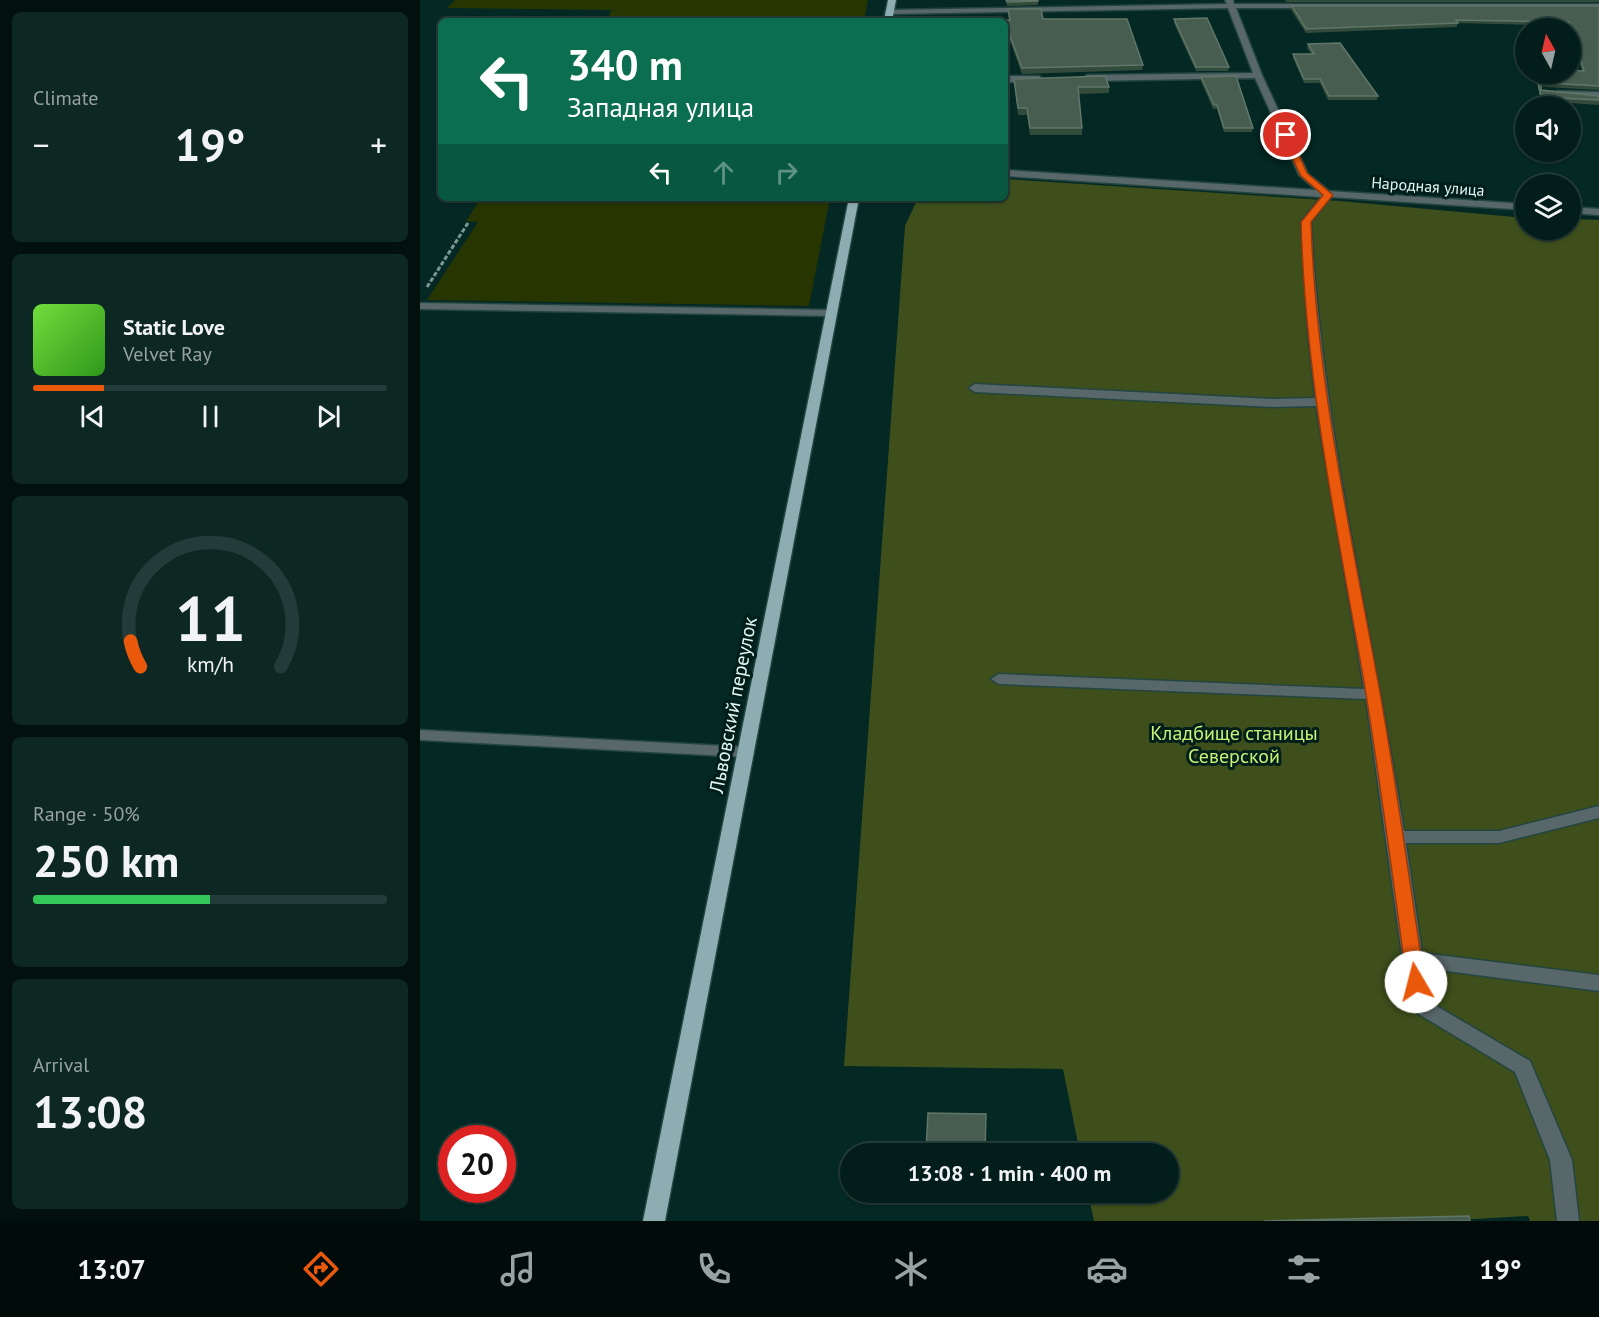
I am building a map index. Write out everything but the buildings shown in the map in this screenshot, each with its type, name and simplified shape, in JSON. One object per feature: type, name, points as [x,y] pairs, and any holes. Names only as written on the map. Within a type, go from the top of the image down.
[{"type":"main road","points":[[889,17],[892,0]]},
{"type":"main road","name":"Львовский переулок","points":[[654,1221],[853,201]]},
{"type":"street","points":[[1231,3],[1258,75],[1304,175],[1328,195],[1306,222],[1308,295],[1321,402],[1373,694],[1396,837],[1419,1005],[1523,1067],[1561,1160],[1568,1221]]},
{"type":"street","points":[[889,17],[1231,3],[1599,6]]},
{"type":"street","points":[[1081,78],[1258,75]]},
{"type":"street","points":[[1008,79],[1046,78]]},
{"type":"street","points":[[1545,92],[1599,95]]},
{"type":"street","name":"Народная улица","points":[[1008,173],[1515,206]]},
{"type":"street","points":[[1581,211],[1599,212]]},
{"type":"street","points":[[420,306],[831,314]]},
{"type":"street","points":[[975,388],[1261,402],[1321,402]]},
{"type":"street","points":[[999,679],[1373,694]]},
{"type":"street","points":[[420,735],[745,752]]},
{"type":"street","points":[[1396,837],[1499,837],[1599,812]]},
{"type":"street","points":[[1413,959],[1599,983]]},
{"type":"path","points":[[426,289],[468,223]]},
{"type":"green space","points":[[455,0],[868,0],[865,18],[608,18],[612,10],[447,8]]},
{"type":"green space","name":"Кладбище станицы Северской","points":[[1008,179],[1340,201],[1515,217],[1515,240],[1581,240],[1581,219],[1599,220],[1599,1221],[1530,1221],[1528,1216],[1441,1221],[1094,1221],[1090,1203],[1179,1203],[1179,1143],[1078,1143],[1063,1069],[844,1066],[905,226],[917,201],[1008,201]]},
{"type":"green space","points":[[479,201],[829,201],[809,306],[427,300],[478,222],[466,221]]},
{"type":"route","points":[[1286,135],[1304,175],[1328,195],[1306,222],[1308,295],[1321,402],[1373,694],[1416,982]]}]
